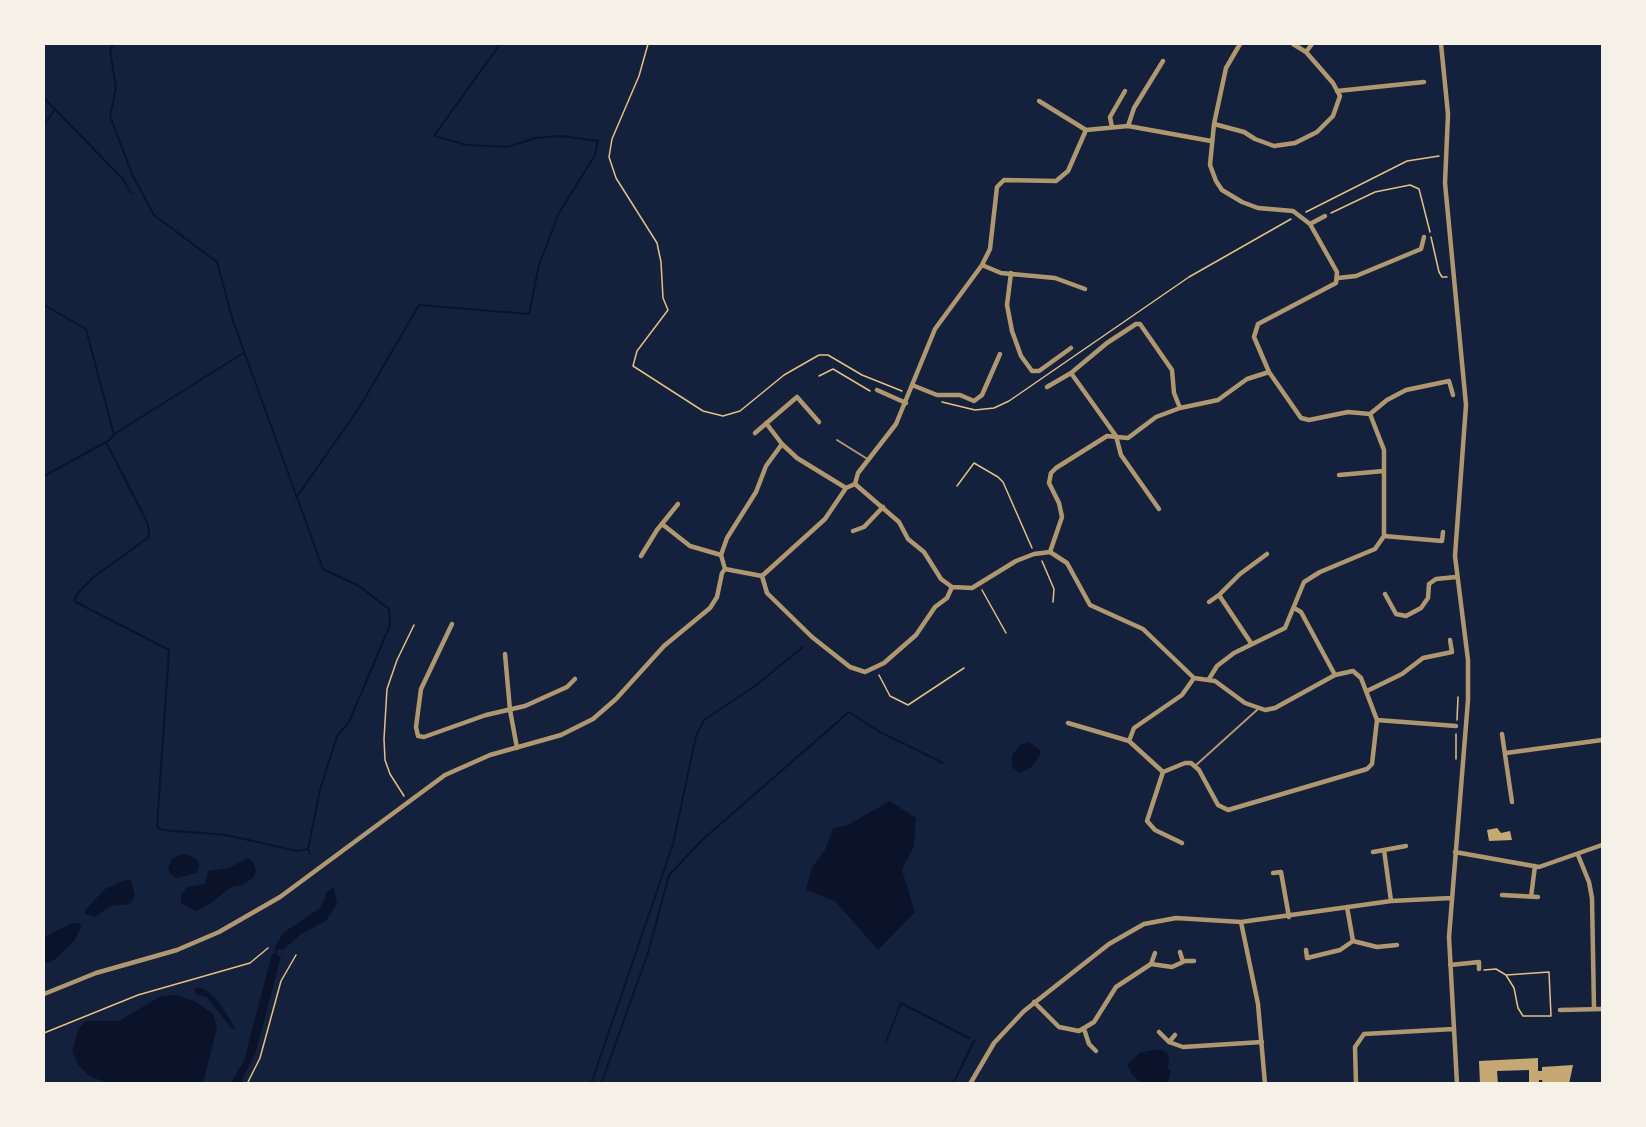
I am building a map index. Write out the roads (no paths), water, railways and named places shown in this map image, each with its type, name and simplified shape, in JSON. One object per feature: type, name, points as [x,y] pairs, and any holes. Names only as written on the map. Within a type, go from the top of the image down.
[{"type":"street","points":[[1240,44],[1226,68],[1211,141],[1210,165],[1222,190],[1257,208],[1279,208],[1293,211],[1310,224],[1338,278]]},
{"type":"street","points":[[1214,124],[1244,132],[1274,146],[1295,143],[1317,132],[1333,116],[1340,96],[1321,67],[1306,52],[1293,44]]},
{"type":"street","points":[[1306,52],[1312,44]]},
{"type":"street","points":[[1441,44],[1448,114],[1445,183],[1466,405],[1456,527],[1456,577],[1468,679],[1466,755],[1451,898],[1450,965],[1457,1083]]},
{"type":"street","points":[[1128,126],[1134,108],[1163,61]]},
{"type":"street","points":[[1337,91],[1424,82]]},
{"type":"street","points":[[1112,126],[1110,117],[1125,92]]},
{"type":"street","points":[[1039,101],[1086,130],[1128,126],[1211,141]]},
{"type":"street","points":[[855,484],[858,472],[892,432],[935,329],[982,265],[990,249],[997,187],[1004,180],[1012,178],[1056,181],[1063,177],[1086,130]]},
{"type":"street","points":[[1310,224],[1325,216]]},
{"type":"street","points":[[1425,237],[1421,249],[1356,276],[1338,278],[1326,290],[1283,310],[1255,328],[1254,337],[1269,372],[1302,418],[1309,420],[1348,412],[1371,414],[1387,400],[1406,390],[1449,381],[1453,395]]},
{"type":"street","points":[[982,265],[1001,273],[1034,278],[1055,278],[1085,289]]},
{"type":"street","points":[[1011,273],[1007,305],[1012,331],[1021,356],[1032,371],[1039,371],[1071,348]]},
{"type":"street","points":[[1047,387],[1071,373],[1107,343],[1136,324],[1140,324],[1173,370],[1174,393],[1180,408]]},
{"type":"street","points":[[912,385],[937,395],[960,395],[974,401],[982,394],[1000,354]]},
{"type":"street","points":[[1050,552],[1062,517],[1059,503],[1049,483],[1051,472],[1089,445],[1107,436],[1128,438],[1156,417],[1180,408],[1218,400],[1247,379],[1269,372]]},
{"type":"street","points":[[1071,373],[1116,436],[1121,455],[1159,509]]},
{"type":"street","points":[[877,390],[906,403]]},
{"type":"street","points":[[755,433],[797,397],[819,422]]},
{"type":"street","points":[[1209,680],[1217,666],[1251,643],[1285,628],[1304,582],[1320,572],[1376,549],[1384,536],[1383,443],[1371,414]]},
{"type":"street","points":[[766,423],[782,444],[806,465],[846,488]]},
{"type":"street","points":[[726,569],[721,555],[732,528],[756,492],[766,466],[782,444]]},
{"type":"street","points":[[1339,475],[1384,471]]},
{"type":"street","points":[[762,576],[825,519],[846,488],[855,484]]},
{"type":"street","points":[[855,484],[899,522],[908,539],[924,552],[941,579],[952,587],[967,590],[1006,566],[1034,554],[1050,552],[1067,562],[1090,605],[1143,629],[1194,678],[1209,680],[1245,703],[1258,708],[1275,708],[1335,675],[1353,671],[1361,678],[1377,720],[1375,757],[1367,769],[1223,810],[1195,766],[1185,763],[1163,772],[1147,821],[1155,831],[1182,843]]},
{"type":"street","points":[[641,556],[678,504]]},
{"type":"street","points":[[853,531],[864,527],[883,507]]},
{"type":"street","points":[[662,524],[690,546],[721,555]]},
{"type":"street","points":[[1384,536],[1442,541],[1443,532]]},
{"type":"street","points":[[1209,602],[1240,574],[1267,554]]},
{"type":"street","points":[[726,569],[762,576]]},
{"type":"street","points":[[44,994],[96,974],[177,950],[241,921],[280,897],[407,801],[457,768],[561,735],[593,719],[616,699],[664,646],[710,608],[717,597],[722,573],[726,569]]},
{"type":"street","points":[[762,576],[767,593],[819,642],[858,671],[876,668],[916,635],[952,587]]},
{"type":"street","points":[[1385,594],[1390,608],[1396,614],[1406,616],[1420,608],[1428,598],[1429,584],[1436,579],[1456,577]]},
{"type":"street","points":[[1219,595],[1251,643]]},
{"type":"street","points":[[1294,609],[1301,612],[1335,675]]},
{"type":"street","points":[[452,624],[421,689],[416,727],[418,736],[424,737],[486,715],[510,710],[567,687],[575,679]]},
{"type":"street","points":[[1367,691],[1402,674],[1423,658],[1452,652],[1450,640]]},
{"type":"street","points":[[505,654],[510,710],[517,748]]},
{"type":"street","points":[[1129,741],[1134,728],[1182,695],[1194,678]]},
{"type":"street","points":[[1377,720],[1456,726]]},
{"type":"street","points":[[1068,723],[1129,741],[1163,772]]},
{"type":"street","points":[[1502,734],[1512,802]]},
{"type":"street","points":[[1506,753],[1602,740]]},
{"type":"street","points":[[1455,852],[1535,866],[1547,866],[1602,845]]},
{"type":"street","points":[[1373,852],[1406,846]]},
{"type":"street","points":[[1384,850],[1391,900]]},
{"type":"street","points":[[1578,855],[1589,882],[1592,898],[1594,1008]]},
{"type":"street","points":[[1531,897],[1535,866]]},
{"type":"street","points":[[1273,873],[1281,872],[1289,917]]},
{"type":"street","points":[[1502,895],[1538,897]]},
{"type":"street","points":[[970,1083],[994,1043],[1034,1002],[1118,937],[1144,924],[1176,918],[1241,922],[1289,917],[1391,900],[1451,898]]},
{"type":"street","points":[[1347,907],[1353,941]]},
{"type":"street","points":[[1241,922],[1258,1005],[1265,1083]]},
{"type":"street","points":[[1305,950],[1307,958],[1340,950],[1353,941],[1377,947],[1397,945]]},
{"type":"street","points":[[1180,952],[1183,962]]},
{"type":"street","points":[[1034,1002],[1061,1029],[1074,1031],[1084,1029],[1094,1022],[1116,987],[1151,964],[1155,953]]},
{"type":"street","points":[[1151,964],[1172,967],[1183,962],[1194,961]]},
{"type":"street","points":[[1450,965],[1479,962],[1479,969]]},
{"type":"street","points":[[1560,1010],[1602,1009]]},
{"type":"street","points":[[1084,1029],[1089,1044],[1096,1051]]},
{"type":"street","points":[[1356,1083],[1356,1047],[1364,1034],[1453,1029]]},
{"type":"street","points":[[1159,1032],[1169,1042],[1182,1047],[1262,1042]]},
{"type":"street","points":[[1169,1042],[1175,1035]]},
{"type":"lane","points":[[837,440],[868,460]]},
{"type":"lane","points":[[1195,766],[1258,708]]},
{"type":"water","points":[[1029,742],[1040,750],[1040,755],[1032,767],[1020,773],[1012,767],[1012,755],[1021,744]]},
{"type":"water","points":[[890,801],[916,818],[914,846],[902,870],[915,912],[878,950],[835,901],[806,890],[812,867],[825,850],[833,828],[846,826]]},
{"type":"water","points":[[181,854],[189,855],[198,861],[199,868],[196,873],[177,878],[170,874],[168,867],[172,859]]},
{"type":"water","points":[[248,858],[254,863],[256,871],[253,878],[242,885],[231,887],[211,903],[196,911],[181,903],[181,895],[187,887],[205,884],[208,871],[228,868]]},
{"type":"water","points":[[125,880],[131,881],[135,896],[130,904],[110,906],[95,917],[85,914],[85,910],[105,889]]},
{"type":"water","points":[[334,887],[337,904],[326,921],[301,934],[283,950],[274,948],[283,933],[319,909],[326,897],[325,893]]},
{"type":"water","points":[[72,923],[82,924],[75,940],[52,962],[44,963],[44,937]]},
{"type":"water","points":[[272,954],[281,957],[256,1051],[241,1083],[231,1083],[244,1060]]},
{"type":"water","points":[[198,987],[209,992],[219,1002],[236,1029],[231,1028],[207,997],[196,995],[194,989]]},
{"type":"water","points":[[176,995],[196,1002],[213,1014],[217,1028],[203,1083],[109,1083],[91,1077],[78,1065],[72,1051],[79,1028],[86,1021],[119,1021],[161,996]]},
{"type":"water","points":[[1158,1049],[1169,1056],[1168,1068],[1171,1071],[1168,1083],[1141,1083],[1133,1076],[1127,1065],[1139,1053]]},
{"type":"waterway","points":[[113,44],[110,50],[116,88],[110,116],[133,176],[154,215],[217,262],[233,321],[323,569],[359,586],[389,609],[390,625],[349,722],[337,736],[320,790],[308,849],[310,854]]},
{"type":"waterway","points":[[296,498],[359,408],[419,305],[529,314],[539,265],[559,213],[595,155],[598,141],[561,136],[535,138],[508,147],[467,145],[434,136],[500,44]]},
{"type":"waterway","points":[[44,98],[122,178],[131,193]]},
{"type":"waterway","points":[[44,124],[54,111]]},
{"type":"waterway","points":[[44,305],[86,329],[114,435]]},
{"type":"waterway","points":[[44,476],[108,441],[116,433],[245,352]]},
{"type":"waterway","points":[[106,442],[148,524],[149,537],[95,576],[77,594],[74,601],[169,650],[157,827],[163,830],[226,835],[297,851],[308,849]]},
{"type":"waterway","points":[[591,1084],[673,844],[696,736],[704,720],[755,686],[803,647]]},
{"type":"waterway","points":[[601,1084],[648,953],[669,875],[702,840],[849,712],[878,731],[943,763]]},
{"type":"waterway","points":[[274,958],[278,946]]},
{"type":"waterway","points":[[886,1042],[901,1003],[969,1038]]},
{"type":"waterway","points":[[953,1084],[974,1041]]}]
